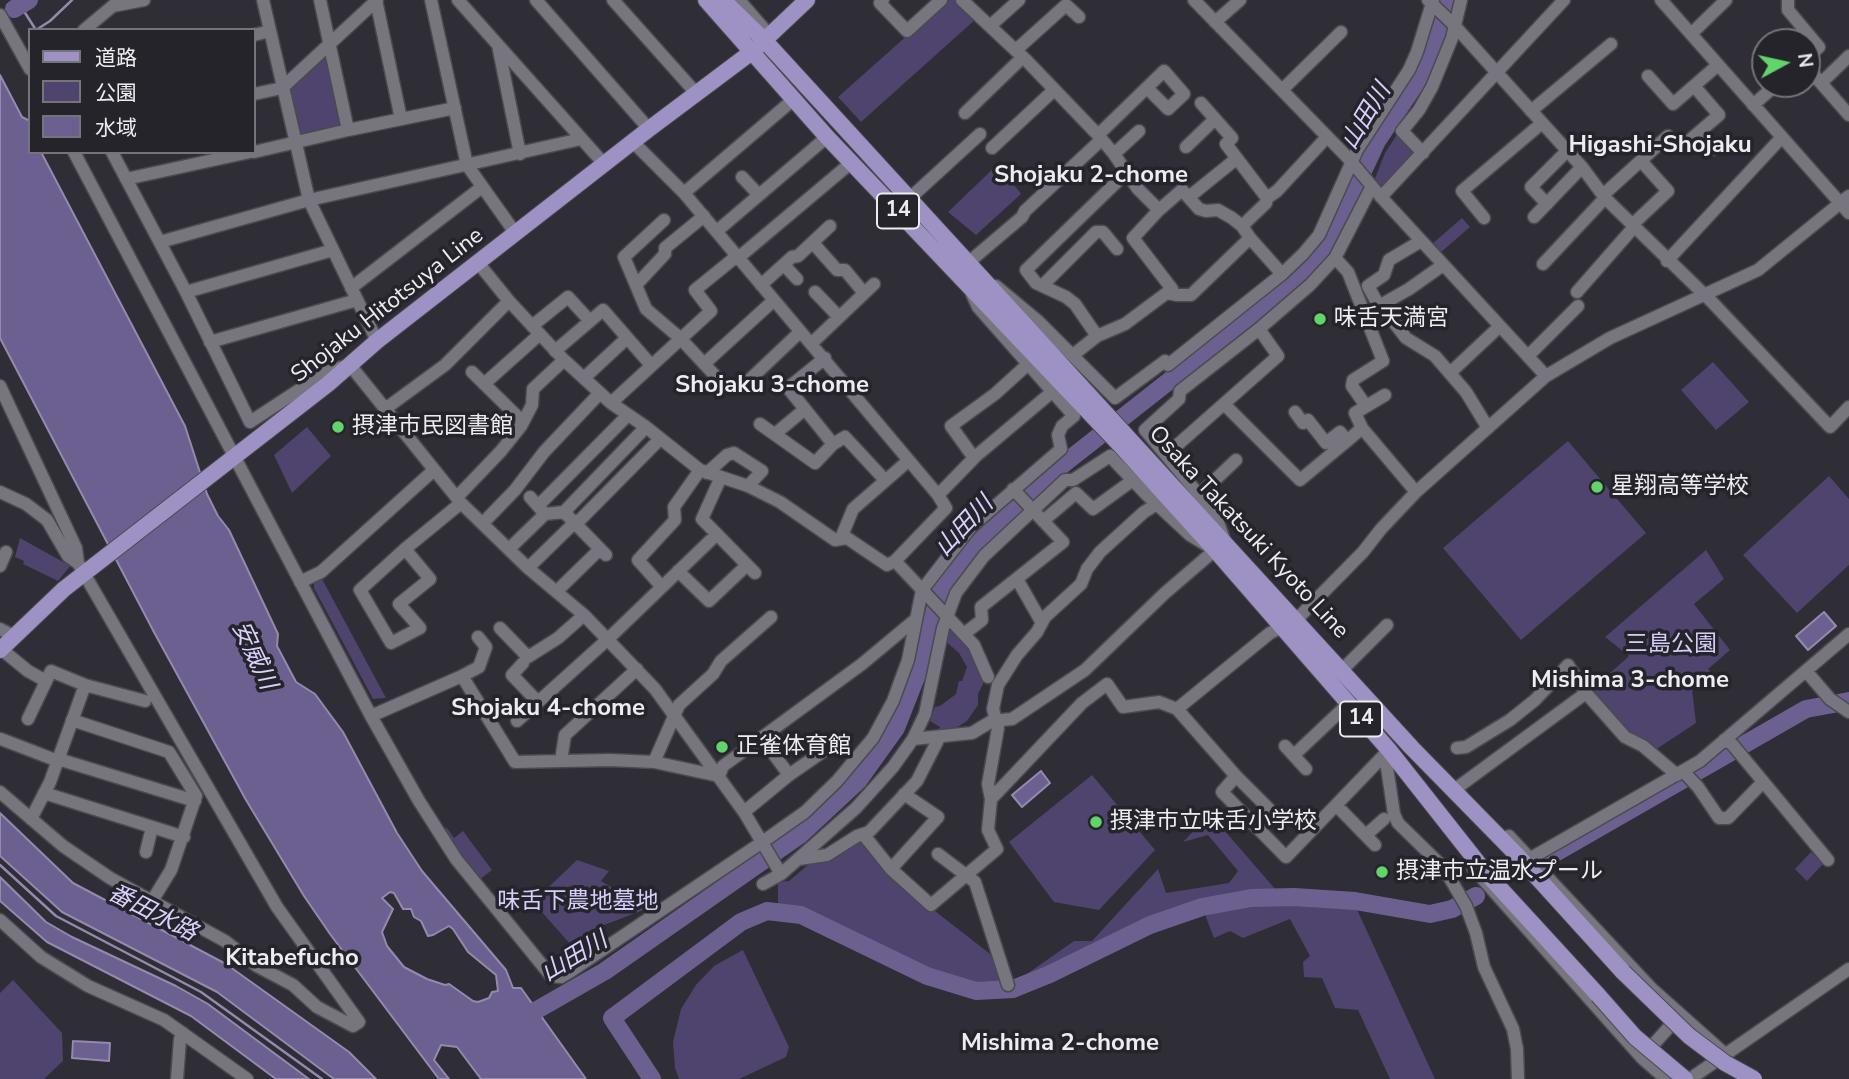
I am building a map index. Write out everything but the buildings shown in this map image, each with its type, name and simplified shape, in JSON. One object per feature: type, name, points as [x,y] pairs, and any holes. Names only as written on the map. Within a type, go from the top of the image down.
[{"type":"main road","name":"Shojaku Hitotsuya Line","points":[[1,650],[7,632],[64,589],[84,568],[229,461],[377,341],[759,46],[807,0]]},
{"type":"main road","name":"Osaka Takatsuki Kyoto Line","points":[[714,2],[982,276],[1097,411],[1289,623],[1348,704],[1486,873],[1635,1037],[1687,1079]]},
{"type":"main road","name":"Osaka Takatsuki Kyoto Line","points":[[759,46],[794,99],[827,137],[969,287],[1097,411]]},
{"type":"main road","name":"Osaka Takatsuki Kyoto Line","points":[[1289,623],[1343,669],[1412,748],[1623,972],[1689,1036],[1725,1063],[1754,1079]]},
{"type":"street","points":[[86,28],[116,3],[144,0]]},
{"type":"street","points":[[263,0],[309,200],[377,341]]},
{"type":"street","points":[[320,0],[348,130]]},
{"type":"street","points":[[256,94],[282,88],[377,0]]},
{"type":"street","points":[[377,0],[401,119]]},
{"type":"street","points":[[431,0],[467,164],[516,234]]},
{"type":"street","points":[[458,0],[605,165]]},
{"type":"street","points":[[613,0],[696,93]]},
{"type":"street","points":[[696,0],[714,2]]},
{"type":"street","points":[[739,0],[764,29],[759,46]]},
{"type":"street","points":[[883,0],[880,3],[907,31],[941,0]]},
{"type":"street","points":[[962,0],[1020,54],[1099,137],[1138,189],[1158,210]]},
{"type":"street","points":[[990,26],[1019,0]]},
{"type":"street","points":[[1194,0],[1349,159],[1546,376]]},
{"type":"street","points":[[1215,22],[1240,0]]},
{"type":"street","points":[[1423,153],[1402,131],[1433,87],[1461,0]]},
{"type":"street","points":[[1381,197],[1564,0]]},
{"type":"street","points":[[1691,34],[1726,0]]},
{"type":"street","points":[[1788,0],[1788,10],[1803,28]]},
{"type":"street","points":[[1177,709],[1270,632],[1289,623],[1363,552],[1381,528],[1416,492],[1546,376],[1611,338],[1758,270],[1846,205],[1782,137],[1664,1]]},
{"type":"street","points":[[542,2],[649,129]]},
{"type":"street","points":[[1432,2],[1582,167],[1604,196],[1830,427],[1849,407]]},
{"type":"street","points":[[75,154],[229,461],[300,582],[419,801],[456,859],[551,976],[561,976],[761,843],[804,812],[837,781],[873,738],[893,701],[908,660],[922,590],[971,527],[1061,449],[1058,435],[1062,426],[1097,411],[1165,361],[1168,365],[1282,274],[1319,235],[1357,150],[1399,88],[1418,52],[1432,2]]},
{"type":"street","points":[[965,113],[1066,5],[1079,17]]},
{"type":"street","points":[[0,15],[28,65]]},
{"type":"street","points":[[256,34],[270,31]]},
{"type":"street","points":[[1282,90],[1341,32]]},
{"type":"street","points":[[498,44],[520,154]]},
{"type":"street","points":[[1531,111],[1611,44]]},
{"type":"street","points":[[1849,56],[1821,83],[1849,116]]},
{"type":"street","points":[[1648,76],[1673,104],[1718,65]]},
{"type":"street","points":[[1683,146],[1719,115],[1695,86]]},
{"type":"street","points":[[969,262],[1022,218],[1025,211],[1147,88]]},
{"type":"street","points":[[992,148],[1054,90]]},
{"type":"street","points":[[1753,104],[1760,98]]},
{"type":"street","points":[[684,193],[794,99]]},
{"type":"street","points":[[1201,103],[1232,138],[1226,144],[1267,198]]},
{"type":"street","points":[[256,151],[455,108]]},
{"type":"street","points":[[1186,147],[1215,119]]},
{"type":"street","points":[[1484,218],[1462,191],[1542,123]]},
{"type":"street","points":[[1114,154],[1139,131]]},
{"type":"street","points":[[1699,133],[1714,149]]},
{"type":"street","points":[[909,199],[980,134]]},
{"type":"street","points":[[1543,264],[1604,196],[1668,136]]},
{"type":"street","points":[[717,230],[827,137]]},
{"type":"street","points":[[1667,261],[1782,137]]},
{"type":"street","points":[[1242,226],[1326,138]]},
{"type":"street","points":[[160,242],[309,200],[581,139]]},
{"type":"street","points":[[479,264],[559,355],[600,393],[704,472],[748,486],[780,502],[835,540],[847,537],[887,565],[895,561],[946,508],[938,495],[717,230],[633,142]]},
{"type":"street","points":[[1547,204],[1531,187],[1567,151]]},
{"type":"street","points":[[114,154],[250,422],[328,371],[350,365],[459,500],[528,568],[584,615],[637,669],[719,776],[781,874]]},
{"type":"street","points":[[126,179],[243,154]]},
{"type":"street","points":[[1189,197],[1236,159]]},
{"type":"street","points":[[1577,292],[1633,226],[1668,191],[1641,161]]},
{"type":"street","points":[[611,403],[711,311],[695,290],[738,258],[852,162]]},
{"type":"street","points":[[1534,217],[1582,167]]},
{"type":"street","points":[[1097,336],[1075,304],[1036,283],[1026,270],[1127,172]]},
{"type":"street","points":[[742,177],[759,195]]},
{"type":"street","points":[[763,884],[781,874],[856,808],[914,739],[925,714],[943,628],[956,593],[984,556],[1065,480],[1073,480],[1126,442],[1178,399],[1180,391],[1310,285],[1335,258],[1371,186]]},
{"type":"street","points":[[211,342],[354,294],[482,187]]},
{"type":"street","points":[[1073,355],[1097,336],[1125,324],[1172,289],[1133,238],[1158,210],[1182,190],[1199,209],[1218,210],[1242,226],[1282,274]]},
{"type":"street","points":[[637,284],[665,254],[665,248],[704,216]]},
{"type":"street","points":[[664,220],[624,257],[646,309],[680,338],[721,382]]},
{"type":"street","points":[[761,285],[830,226]]},
{"type":"street","points":[[1042,286],[1096,232],[1102,232],[1117,249]]},
{"type":"street","points":[[1167,293],[1191,295],[1251,238]]},
{"type":"street","points":[[1379,306],[1368,286],[1384,275],[1389,260],[1421,241]]},
{"type":"street","points":[[812,343],[869,289],[845,270],[837,270],[813,243]]},
{"type":"street","points":[[186,292],[333,250]]},
{"type":"street","points":[[1335,258],[1348,272],[1382,360],[1353,380],[1352,386],[1366,406]]},
{"type":"street","points":[[784,265],[797,279]]},
{"type":"street","points":[[1364,314],[1409,289],[1443,265]]},
{"type":"street","points":[[982,276],[1012,298],[1073,355],[1097,411]]},
{"type":"street","points":[[969,287],[978,307],[1052,392],[1097,411]]},
{"type":"street","points":[[815,292],[839,317]]},
{"type":"street","points":[[484,384],[568,297],[590,321]]},
{"type":"street","points":[[704,364],[773,300]]},
{"type":"street","points":[[385,409],[445,365],[509,301]]},
{"type":"street","points":[[1528,356],[1578,306]]},
{"type":"street","points":[[405,549],[430,579],[399,604],[420,628],[391,643],[360,590],[405,549],[459,500],[501,452],[532,405],[533,389],[590,321],[603,310],[651,365]]},
{"type":"street","points":[[1392,320],[1406,338],[1435,356],[1466,392],[1488,428]]},
{"type":"street","points":[[1450,373],[1500,326]]},
{"type":"street","points":[[1166,455],[1278,356],[1259,329]]},
{"type":"street","points":[[744,385],[800,332]]},
{"type":"street","points":[[584,378],[627,338]]},
{"type":"street","points":[[825,358],[788,388],[833,444]]},
{"type":"street","points":[[974,457],[951,426],[995,394],[1027,365]]},
{"type":"street","points":[[472,372],[522,421]]},
{"type":"street","points":[[0,386],[84,568],[208,788],[277,907],[359,1022],[353,1026],[317,1007],[293,985],[257,966],[225,941],[91,865],[0,792]]},
{"type":"street","points":[[938,495],[974,457],[1052,392]]},
{"type":"street","points":[[483,523],[544,452],[600,393]]},
{"type":"street","points":[[1385,395],[1355,414],[1362,428],[1416,492]]},
{"type":"street","points":[[1224,404],[1300,480],[1362,428]]},
{"type":"street","points":[[775,434],[806,410]]},
{"type":"street","points":[[1295,412],[1303,423],[1308,421],[1326,443],[1340,432],[1347,441]]},
{"type":"street","points":[[509,548],[538,505],[628,415]]},
{"type":"street","points":[[760,424],[815,463],[833,444],[845,437],[885,480]]},
{"type":"street","points":[[564,512],[646,427]]},
{"type":"street","points":[[528,568],[660,439]]},
{"type":"street","points":[[1126,442],[1166,455],[1215,514],[1220,546]]},
{"type":"street","points":[[1126,442],[1133,480],[1190,535],[1220,546]]},
{"type":"street","points":[[662,587],[638,560],[675,520],[674,507],[704,472],[734,453],[762,471],[748,486]]},
{"type":"street","points":[[1199,495],[1236,460]]},
{"type":"street","points":[[841,538],[853,509],[908,461]]},
{"type":"street","points":[[578,466],[594,483]]},
{"type":"street","points":[[300,582],[321,572],[434,470]]},
{"type":"street","points":[[678,571],[709,601],[751,569],[702,519],[721,477]]},
{"type":"street","points":[[1043,521],[1076,493],[1093,509],[1133,480]]},
{"type":"street","points":[[964,634],[982,620],[981,607],[1063,542],[1013,489]]},
{"type":"street","points":[[0,492],[26,503],[47,520],[68,556],[84,568]]},
{"type":"street","points":[[538,505],[564,512],[603,552],[557,591]]},
{"type":"street","points":[[863,834],[891,869],[931,905],[997,849],[988,830],[991,799],[988,784],[998,728],[993,709],[998,685],[1060,600],[1081,584],[1087,569],[1100,552],[1144,512],[1157,505]]},
{"type":"street","points":[[517,721],[608,639],[717,534]]},
{"type":"street","points":[[914,739],[972,733],[998,720],[1012,719],[1085,670],[1220,546]]},
{"type":"street","points":[[0,566],[6,552]]},
{"type":"street","points":[[895,561],[974,645],[988,677]]},
{"type":"street","points":[[1017,579],[1042,623]]},
{"type":"street","points":[[500,628],[528,657],[558,638],[584,615]]},
{"type":"street","points":[[654,762],[679,705],[771,617]]},
{"type":"street","points":[[719,776],[723,766],[862,664],[916,619]]},
{"type":"street","points":[[1343,669],[1387,625]]},
{"type":"street","points":[[1531,858],[1684,775],[1700,761],[1732,746],[1806,671],[1848,636]]},
{"type":"street","points":[[371,716],[479,667],[486,647],[478,637]]},
{"type":"street","points":[[1,650],[46,681]]},
{"type":"street","points":[[523,663],[512,675],[538,702]]},
{"type":"street","points":[[1457,748],[1466,747],[1510,720],[1535,700],[1568,665],[1586,693],[1625,737],[1643,746],[1684,775],[1719,818],[1728,818],[1763,782]]},
{"type":"street","points":[[562,754],[565,735],[637,669]]},
{"type":"street","points":[[28,719],[51,671],[85,685],[145,701]]},
{"type":"street","points":[[1806,671],[1830,699],[1848,711]]},
{"type":"street","points":[[462,676],[515,762],[654,762],[719,776]]},
{"type":"street","points":[[991,799],[1082,703],[1107,684],[1123,707],[1159,702],[1177,709],[1236,776],[1275,815]]},
{"type":"street","points":[[31,819],[58,760],[85,685]]},
{"type":"street","points":[[1586,693],[1454,790],[1497,824],[1652,989],[1725,1054]]},
{"type":"street","points":[[1306,769],[1289,751],[1348,704]]},
{"type":"street","points":[[72,720],[169,752],[195,798]]},
{"type":"street","points":[[1510,720],[1524,740]]},
{"type":"street","points":[[762,738],[789,775]]},
{"type":"street","points":[[799,859],[827,855],[869,832],[917,781],[939,738]]},
{"type":"street","points":[[1,739],[58,760],[195,798]]},
{"type":"street","points":[[1732,746],[1828,860]]},
{"type":"street","points":[[744,812],[789,775],[828,748]]},
{"type":"street","points":[[1236,776],[1222,792],[1286,857],[1387,752]]},
{"type":"street","points":[[1387,752],[1394,814],[1398,823],[1444,868],[1465,903],[1484,967],[1513,1030],[1518,1079]]},
{"type":"street","points":[[152,901],[171,870],[195,798],[208,788]]},
{"type":"street","points":[[44,793],[184,837]]},
{"type":"street","points":[[891,869],[938,817],[904,794]]},
{"type":"street","points":[[1336,805],[1371,840],[1384,819]]},
{"type":"street","points":[[1433,807],[1484,883],[1642,1058],[1666,1079]]},
{"type":"street","points":[[146,852],[152,827]]},
{"type":"street","points":[[938,854],[975,882],[1008,985]]},
{"type":"street","points":[[0,920],[41,957],[88,986],[164,1020],[247,1079]]},
{"type":"street","points":[[1687,1079],[1849,969]]},
{"type":"street","points":[[1642,1058],[1680,1014]]},
{"type":"street","points":[[177,1079],[180,1038],[183,1033]]},
{"type":"green space","points":[[947,0],[958,0],[977,18],[861,122],[838,97]]},
{"type":"green space","points":[[326,56],[329,57],[344,127],[302,138],[298,135],[289,93],[291,87]]},
{"type":"green space","points":[[1398,133],[1417,151],[1386,187],[1379,188],[1374,181],[1385,153]]},
{"type":"green space","points":[[998,164],[1021,194],[976,235],[948,212]]},
{"type":"green space","points":[[1462,218],[1470,227],[1440,253],[1432,244]]},
{"type":"green space","points":[[1713,362],[1749,402],[1716,430],[1681,390]]},
{"type":"green space","points":[[307,427],[331,456],[292,493],[274,455]]},
{"type":"green space","points":[[1568,441],[1646,533],[1521,640],[1443,548]]},
{"type":"green space","points":[[1829,476],[1849,499],[1849,565],[1797,613],[1743,555]]},
{"type":"green space","points":[[20,538],[71,565],[58,581],[23,564],[24,561],[15,557]]},
{"type":"green space","name":"三島公園","points":[[1706,550],[1724,579],[1694,604],[1730,650],[1708,669],[1711,672],[1692,689],[1696,723],[1655,750],[1627,731],[1589,692],[1629,656],[1605,637]]},
{"type":"green space","points":[[321,577],[386,698],[373,699],[314,588],[314,581]]},
{"type":"green space","points":[[950,629],[974,652],[987,676],[978,694],[978,705],[967,721],[951,731],[936,734],[940,727],[930,721],[935,707],[956,694],[959,681],[962,681],[967,667],[959,653],[944,640]]},
{"type":"green space","points":[[1092,775],[1155,850],[1099,910],[1054,902],[1009,842]]},
{"type":"green space","points":[[1210,814],[1277,891],[1200,904],[1149,923],[1049,972],[1014,983],[1074,941],[1092,941],[1158,869],[1166,893],[1229,883],[1238,871],[1208,835],[1183,842]]},
{"type":"green space","points":[[447,828],[454,838],[463,831],[492,870],[479,880],[442,830]]},
{"type":"green space","points":[[860,842],[885,872],[994,957],[1003,985],[974,986],[928,974],[803,912],[778,910],[778,882],[789,881],[809,864],[831,861]]},
{"type":"green space","points":[[1811,852],[1823,864],[1807,881],[1795,869]]},
{"type":"green space","name":"味舌下農地墓地","points":[[577,860],[609,871],[601,881],[646,909],[591,930],[571,945],[533,902]]},
{"type":"green space","points":[[1251,903],[1354,903],[1435,1079],[1390,1079],[1358,1010],[1335,1008],[1322,978],[1304,977],[1303,962],[1310,956],[1290,919],[1243,938],[1230,931],[1214,938],[1204,912]]},
{"type":"green space","points":[[743,950],[789,1047],[786,1057],[739,1079],[679,1079],[675,1068],[673,1042],[681,1009],[696,985],[714,966]]},
{"type":"green space","points":[[13,980],[62,1033],[63,1061],[44,1079],[0,1079],[0,993]]},
{"type":"water","name":"安威川","points":[[0,75],[22,117],[28,120],[28,154],[42,154],[185,426],[207,494],[229,530],[278,634],[277,646],[296,682],[315,694],[343,732],[397,833],[422,871],[506,970],[513,988],[521,988],[586,1079],[481,1079],[457,1047],[441,1045],[434,1060],[449,1079],[439,1079],[304,896],[246,800],[155,634],[0,338]],"holes":[[[390,892],[394,893],[403,909],[411,909],[428,936],[449,926],[453,929],[468,952],[496,975],[498,991],[492,992],[489,998],[473,1001],[449,984],[427,979],[404,967],[387,946],[382,932],[393,909],[382,898]]]},
{"type":"water","points":[[1824,612],[1836,626],[1808,650],[1796,636]]},
{"type":"water","points":[[1041,771],[1050,783],[1022,807],[1012,795]]},
{"type":"water","points":[[0,813],[73,883],[226,964],[349,1052],[376,1079],[334,1079],[217,992],[62,912],[0,856]]},
{"type":"water","points":[[0,877],[46,922],[208,1004],[309,1079],[276,1079],[191,1016],[47,942],[0,901]]},
{"type":"water","points":[[73,1041],[110,1043],[109,1061],[72,1058]]},
{"type":"waterway","points":[[14,9],[29,0]]},
{"type":"waterway","points":[[39,28],[72,0]]},
{"type":"waterway","name":"山田川","points":[[516,1022],[605,971],[801,834],[858,781],[896,728],[920,667],[939,594],[966,555],[1047,477],[1298,278],[1329,244],[1377,141],[1416,83],[1430,54],[1448,0]]},
{"type":"waterway","points":[[20,5],[35,28]]},
{"type":"waterway","points":[[1550,856],[1806,709],[1849,701]]},
{"type":"waterway","points":[[0,865],[56,916],[201,992],[322,1079]]},
{"type":"waterway","points":[[652,1079],[612,1018],[741,922],[767,911],[801,915],[927,976],[976,991],[1013,989],[1150,925],[1202,907],[1251,898],[1294,897],[1355,901],[1430,914],[1452,909],[1476,896]]},
{"type":"place","name":"味舌天満宮","points":[[1320,319]]},
{"type":"place","name":"摂津市民図書館","points":[[338,427]]},
{"type":"place","name":"星翔高等学校","points":[[1597,487]]},
{"type":"place","name":"正雀体育館","points":[[722,747]]},
{"type":"place","name":"摂津市立味舌小学校","points":[[1096,822]]},
{"type":"place","name":"摂津市立温水プール","points":[[1382,872]]},
{"type":"district","name":"Higashi-Shojaku","points":[[1660,146]]},
{"type":"district","name":"Shojaku 2-chome","points":[[1091,176]]},
{"type":"district","name":"Shojaku 3-chome","points":[[772,386]]},
{"type":"district","name":"Mishima 3-chome","points":[[1630,681]]},
{"type":"district","name":"Shojaku 4-chome","points":[[548,709]]},
{"type":"district","name":"Kitabefucho","points":[[292,959]]},
{"type":"district","name":"Mishima 2-chome","points":[[1060,1044]]},
{"type":"water label","name":"番田水路","points":[[152,914]]}]
